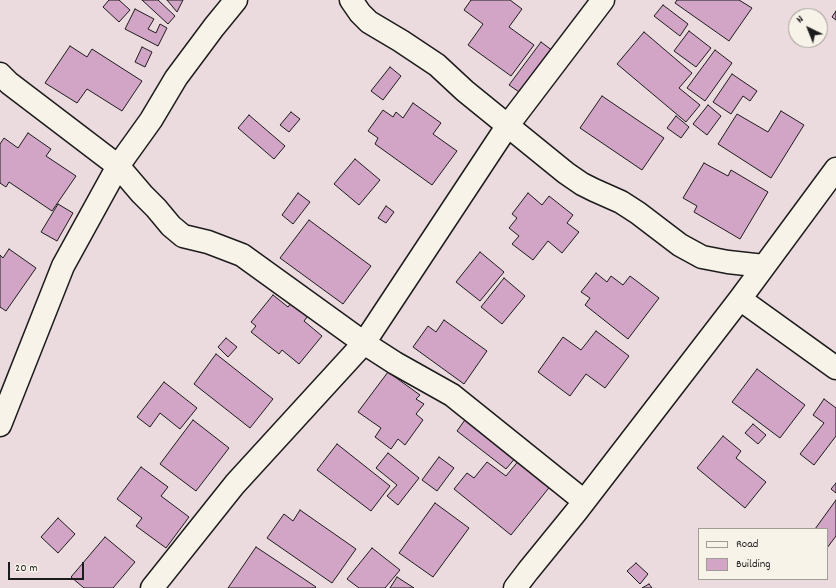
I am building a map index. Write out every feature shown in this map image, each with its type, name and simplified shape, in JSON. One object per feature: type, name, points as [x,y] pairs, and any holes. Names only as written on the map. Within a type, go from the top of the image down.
[{"type":"street","points":[[0,425],[63,266],[118,166],[151,120],[176,78],[236,0]]},
{"type":"street","points":[[351,0],[360,13],[369,22],[401,41],[436,65],[465,91],[571,176],[594,190],[621,202],[680,244],[702,257],[728,262],[764,266]]},
{"type":"street","points":[[152,588],[235,484],[364,343],[508,125],[603,0]]},
{"type":"street","points":[[0,74],[9,83],[118,166],[171,226],[183,236],[208,242],[242,256],[364,343],[395,363],[452,394],[584,501]]},
{"type":"street","points":[[515,588],[527,579],[584,501],[740,299],[836,168]]},
{"type":"street","points":[[740,299],[836,368]]},
{"type":"building","points":[[109,0],[119,0],[130,10],[119,22],[103,7]]},
{"type":"building","points":[[142,0],[158,0],[175,16],[168,24]]},
{"type":"building","points":[[167,0],[183,0],[177,12]]},
{"type":"building","points":[[471,0],[510,0],[522,9],[509,27],[534,45],[511,76],[468,45],[483,24],[464,10]]},
{"type":"building","points":[[677,0],[739,0],[752,8],[729,41],[675,3]]},
{"type":"building","points":[[663,5],[688,24],[680,36],[654,16]]},
{"type":"building","points":[[135,9],[154,19],[148,29],[156,33],[160,24],[167,28],[158,46],[125,29]]},
{"type":"building","points":[[836,11],[836,20],[832,17]]},
{"type":"building","points":[[689,31],[711,48],[696,67],[674,51]]},
{"type":"building","points":[[644,32],[692,73],[679,88],[700,105],[686,122],[617,64]]},
{"type":"building","points":[[541,42],[553,51],[522,94],[509,85]]},
{"type":"building","points":[[70,46],[87,57],[92,49],[142,81],[122,111],[87,89],[77,103],[45,83]]},
{"type":"building","points":[[142,47],[152,52],[145,67],[135,62]]},
{"type":"building","points":[[715,50],[732,63],[705,101],[687,88]]},
{"type":"building","points":[[390,67],[401,76],[383,100],[371,91]]},
{"type":"building","points":[[732,74],[757,91],[750,101],[743,96],[731,114],[713,102]]},
{"type":"building","points":[[602,96],[664,138],[642,170],[580,128]]},
{"type":"building","points":[[413,103],[441,123],[433,134],[457,151],[432,185],[375,144],[378,138],[368,131],[383,110],[393,117],[396,112],[403,118]]},
{"type":"building","points":[[708,105],[721,116],[707,135],[693,124]]},
{"type":"building","points":[[781,111],[804,125],[771,178],[718,144],[737,114],[768,132]]},
{"type":"building","points":[[291,112],[300,119],[289,132],[280,125]]},
{"type":"building","points":[[249,115],[285,146],[274,159],[238,128]]},
{"type":"building","points":[[676,116],[689,127],[681,138],[667,128]]},
{"type":"building","points":[[28,133],[51,149],[46,156],[76,176],[52,211],[9,182],[6,187],[0,183],[0,144],[4,138],[18,148]]},
{"type":"building","points":[[355,159],[380,180],[359,205],[334,184]]},
{"type":"building","points":[[704,163],[728,176],[731,170],[768,192],[740,239],[694,212],[697,206],[683,198]]},
{"type":"building","points":[[298,193],[310,202],[293,224],[282,215]]},
{"type":"building","points":[[528,193],[542,205],[549,196],[573,215],[567,223],[579,232],[562,253],[548,241],[533,260],[512,244],[519,236],[509,228],[517,218],[512,214]]},
{"type":"building","points":[[58,204],[73,213],[57,241],[41,232]]},
{"type":"building","points":[[386,206],[394,212],[386,223],[378,218]]},
{"type":"building","points":[[309,220],[371,266],[343,304],[280,258]]},
{"type":"building","points":[[9,249],[36,268],[6,311],[0,307],[0,255],[3,258]]},
{"type":"building","points":[[480,252],[504,272],[480,301],[456,282]]},
{"type":"building","points":[[596,273],[607,282],[611,276],[623,285],[630,276],[659,298],[628,339],[585,305],[590,298],[581,292]]},
{"type":"building","points":[[504,278],[525,296],[502,324],[481,307]]},
{"type":"building","points":[[273,295],[288,307],[295,298],[311,312],[304,321],[322,336],[299,364],[282,350],[279,354],[251,332],[256,326],[251,322]]},
{"type":"building","points":[[444,320],[487,351],[464,384],[413,347],[428,326],[436,332]]},
{"type":"building","points":[[596,331],[629,356],[605,388],[586,374],[570,396],[538,372],[563,337],[581,350]]},
{"type":"building","points":[[226,338],[237,347],[228,357],[218,347]]},
{"type":"building","points":[[216,354],[273,399],[250,428],[194,384]]},
{"type":"building","points":[[757,369],[805,405],[780,438],[732,402]]},
{"type":"building","points":[[388,372],[420,395],[416,399],[424,404],[416,414],[423,420],[405,445],[398,439],[391,449],[375,437],[381,428],[358,412]]},
{"type":"building","points":[[164,382],[197,408],[180,429],[160,413],[150,427],[137,417]]},
{"type":"building","points":[[824,399],[836,408],[836,436],[814,465],[800,454],[824,423],[813,415]]},
{"type":"building","points":[[467,417],[517,456],[506,469],[457,431]]},
{"type":"building","points":[[193,420],[229,448],[196,491],[160,464]]},
{"type":"building","points":[[753,424],[766,435],[758,444],[745,433]]},
{"type":"building","points":[[723,436],[741,451],[736,458],[766,482],[745,508],[697,468]]},
{"type":"building","points":[[337,444],[390,486],[371,511],[317,470]]},
{"type":"building","points":[[388,453],[419,478],[398,505],[387,496],[397,485],[376,468]]},
{"type":"building","points":[[439,457],[454,468],[437,491],[422,480]]},
{"type":"building","points":[[520,459],[552,484],[511,535],[454,489],[467,473],[474,478],[487,462],[506,476]]},
{"type":"building","points":[[141,467],[168,487],[161,496],[189,517],[166,548],[136,526],[142,518],[117,499]]},
{"type":"building","points":[[836,483],[836,493],[831,489]]},
{"type":"building","points":[[836,500],[836,536],[828,547],[828,528],[816,528]]},
{"type":"building","points":[[435,503],[469,528],[433,577],[399,553]]},
{"type":"building","points":[[300,510],[356,549],[332,583],[267,538],[284,514],[293,521]]},
{"type":"building","points":[[58,518],[75,534],[58,553],[41,537]]},
{"type":"building","points":[[105,537],[135,562],[113,588],[84,588],[71,577]]},
{"type":"building","points":[[256,547],[316,587],[228,588]]},
{"type":"building","points":[[372,548],[400,570],[385,588],[359,588],[347,579]]},
{"type":"building","points":[[636,563],[648,574],[640,584],[627,571]]},
{"type":"building","points":[[397,577],[414,588],[390,588]]},
{"type":"building","points":[[649,584],[652,588],[642,588]]}]
